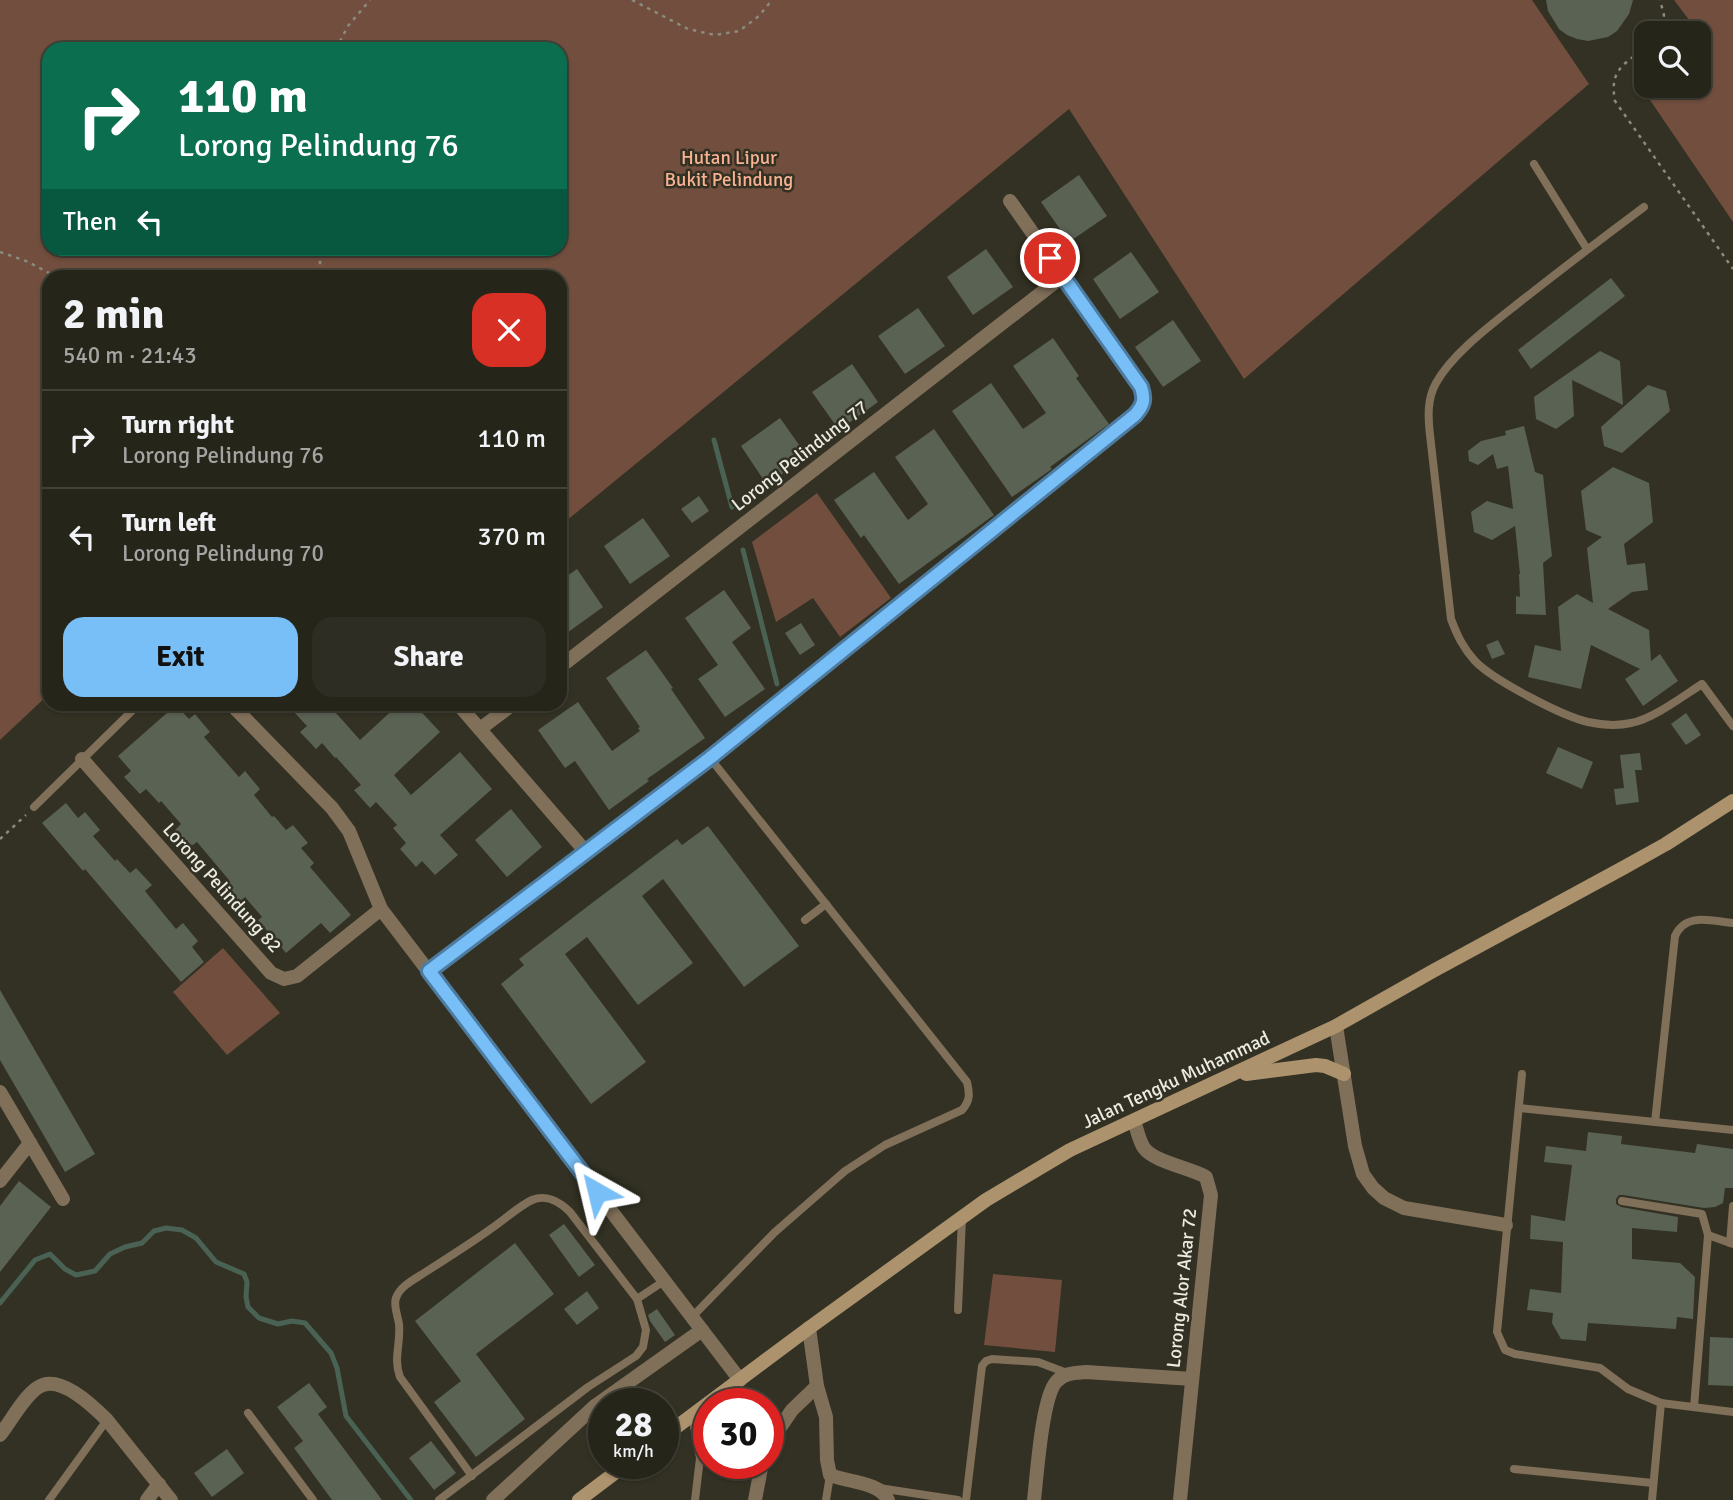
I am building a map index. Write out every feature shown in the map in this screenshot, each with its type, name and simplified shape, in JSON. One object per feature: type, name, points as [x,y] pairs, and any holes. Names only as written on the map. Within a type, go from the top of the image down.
[{"type":"main road","name":"Jalan Tengku Muhammad","points":[[679,1425],[986,1200],[1029,1174],[1070,1150],[1336,1026],[1666,844],[1733,802]]},
{"type":"main road","points":[[1230,1077],[1315,1065],[1344,1074]]},
{"type":"main road","points":[[579,1500],[607,1479]]},
{"type":"street","points":[[429,971],[710,758],[1135,415],[1143,405],[1141,387],[1010,201]]},
{"type":"street","name":"Lorong Pelindung 77","points":[[567,662],[1063,276]]},
{"type":"street","points":[[239,711],[331,808],[349,831],[381,909],[740,1380]]},
{"type":"street","points":[[464,711],[586,852]]},
{"type":"street","points":[[480,729],[504,711]]},
{"type":"street","name":"Lorong Pelindung 82","points":[[82,759],[271,973],[284,979],[297,976],[381,909]]},
{"type":"street","points":[[1336,1026],[1356,1146],[1363,1174],[1373,1188],[1384,1198],[1404,1208],[1506,1225]]},
{"type":"street","points":[[0,1092],[63,1199]]},
{"type":"street","name":"Lorong Alor Akar 72","points":[[1134,1121],[1145,1149],[1155,1156],[1206,1177],[1212,1195],[1180,1500]]},
{"type":"street","points":[[0,1181],[30,1143]]},
{"type":"street","points":[[809,1328],[817,1386],[826,1417],[830,1475],[876,1488],[885,1494],[888,1500]]},
{"type":"street","points":[[494,1500],[595,1406],[702,1330]]},
{"type":"street","points":[[1034,1500],[1046,1407],[1050,1392],[1057,1381],[1068,1373],[1086,1372],[1192,1379]]},
{"type":"street","points":[[0,1435],[39,1386],[62,1385],[95,1408],[107,1420],[172,1500]]},
{"type":"street","points":[[784,1422],[817,1386]]},
{"type":"street","points":[[755,1500],[759,1479]]},
{"type":"street","points":[[147,1500],[159,1484]]},
{"type":"lane","points":[[1534,164],[1587,249]]},
{"type":"lane","points":[[1644,207],[1496,321],[1444,371],[1435,386],[1429,404],[1430,435],[1451,619],[1465,649],[1489,672],[1556,710],[1587,722],[1631,723],[1648,717],[1702,684],[1733,726]]},
{"type":"lane","points":[[34,807],[132,711]]},
{"type":"lane","points":[[692,1317],[775,1232],[845,1171],[885,1145],[962,1110],[968,1103],[970,1094],[967,1083],[710,758]]},
{"type":"lane","points":[[804,920],[826,904]]},
{"type":"lane","points":[[1655,1122],[1675,936],[1685,922],[1694,920],[1733,923]]},
{"type":"lane","points":[[1522,1074],[1497,1332],[1505,1350],[1600,1368],[1628,1389],[1661,1403],[1733,1412]]},
{"type":"lane","points":[[1519,1108],[1733,1130]]},
{"type":"lane","points":[[439,1500],[472,1476],[588,1387],[636,1356],[643,1348],[646,1338],[637,1299],[570,1212],[561,1203],[553,1200],[531,1200],[482,1236],[407,1284],[396,1296],[400,1327],[396,1359],[400,1377],[472,1476]]},
{"type":"lane","points":[[1622,1201],[1702,1214],[1708,1235],[1694,1407]]},
{"type":"lane","points":[[1708,1235],[1732,1243],[1733,1206]]},
{"type":"lane","points":[[958,1310],[962,1218]]},
{"type":"lane","points":[[637,1299],[664,1281]]},
{"type":"lane","points":[[966,1500],[982,1366],[986,1361],[992,1359],[1038,1362],[1068,1373]]},
{"type":"lane","points":[[1652,1500],[1661,1403]]},
{"type":"lane","points":[[247,1413],[313,1500]]},
{"type":"lane","points":[[692,1416],[700,1458],[695,1500]]},
{"type":"lane","points":[[49,1500],[107,1420]]},
{"type":"lane","points":[[1514,1469],[1653,1483]]},
{"type":"lane","points":[[826,1500],[830,1475]]},
{"type":"lane","points":[[876,1488],[958,1500]]},
{"type":"path","points":[[340,42],[348,26],[370,0]]},
{"type":"path","points":[[632,0],[688,29],[715,35],[739,31],[759,16],[772,0]]},
{"type":"path","points":[[1660,0],[1664,15],[1662,21]]},
{"type":"path","points":[[1634,57],[1617,71],[1613,88],[1615,102],[1733,269]]},
{"type":"path","points":[[0,252],[43,270]]},
{"type":"path","points":[[0,839],[34,807]]},
{"type":"green space","name":"Hutan Lipur Bukit Pelindung","points":[[0,0],[1532,0],[1589,84],[1244,379],[1069,109],[567,520],[567,270],[42,270],[42,701],[0,740]]},
{"type":"green space","points":[[1674,0],[1733,0],[1733,222],[1649,98],[1711,98],[1711,21],[1690,21]]},
{"type":"green space","points":[[817,493],[891,598],[840,637],[813,598],[776,622],[752,542]]},
{"type":"green space","points":[[223,948],[280,1013],[227,1055],[173,992]]},
{"type":"green space","points":[[993,1274],[1062,1280],[1055,1352],[984,1345]]},
{"type":"building","points":[[1546,0],[1633,0],[1629,14],[1617,31],[1608,37],[1588,41],[1567,35],[1559,29],[1548,11]]},
{"type":"building","points":[[1079,175],[1107,216],[1069,242],[1041,202]]},
{"type":"building","points":[[986,249],[1013,287],[973,315],[947,277]]},
{"type":"building","points":[[1131,252],[1159,292],[1120,319],[1093,279]]},
{"type":"building","points":[[1611,278],[1625,296],[1531,369],[1518,350]]},
{"type":"building","points":[[918,308],[945,346],[905,374],[878,336]]},
{"type":"building","points":[[1173,320],[1201,361],[1163,387],[1135,347]]},
{"type":"building","points":[[1053,338],[1079,376],[1076,378],[1109,424],[1012,497],[952,411],[991,383],[1023,429],[1046,413],[1013,366]]},
{"type":"building","points":[[1600,351],[1620,361],[1623,405],[1572,380],[1574,416],[1556,429],[1536,419],[1534,397]]},
{"type":"building","points":[[852,364],[878,402],[839,430],[812,392]]},
{"type":"building","points":[[1648,385],[1666,391],[1670,411],[1622,453],[1604,446],[1601,427]]},
{"type":"building","points":[[780,418],[807,456],[767,485],[741,446]]},
{"type":"building","points":[[1524,426],[1535,472],[1543,475],[1552,556],[1543,563],[1546,615],[1516,614],[1516,596],[1520,597],[1520,574],[1515,526],[1492,540],[1474,532],[1471,512],[1487,501],[1513,509],[1508,466],[1497,469],[1493,454],[1478,465],[1469,461],[1468,451],[1481,441],[1506,435],[1505,431]]},
{"type":"building","points":[[934,429],[994,515],[899,584],[864,535],[861,538],[834,500],[874,472],[908,520],[928,504],[895,457]]},
{"type":"building","points":[[1613,467],[1649,483],[1653,522],[1624,544],[1627,565],[1645,563],[1648,590],[1632,592],[1608,609],[1649,630],[1651,661],[1660,654],[1678,681],[1643,706],[1625,679],[1640,669],[1591,645],[1581,689],[1528,677],[1535,645],[1561,651],[1558,607],[1577,594],[1593,603],[1587,548],[1602,537],[1586,530],[1581,491]]},
{"type":"building","points":[[699,496],[709,511],[692,523],[681,509]]},
{"type":"building","points":[[643,518],[670,556],[630,584],[604,546]]},
{"type":"building","points":[[577,569],[603,607],[567,633],[567,576]]},
{"type":"building","points":[[724,590],[751,628],[732,642],[765,689],[725,717],[698,679],[718,665],[685,618]]},
{"type":"building","points":[[801,623],[815,645],[800,655],[785,633]]},
{"type":"building","points":[[1498,640],[1505,654],[1492,659],[1486,645]]},
{"type":"building","points":[[646,650],[705,738],[609,810],[575,761],[565,768],[538,730],[578,702],[612,751],[640,731],[640,727],[606,678]]},
{"type":"building","points":[[169,711],[182,711],[189,719],[195,714],[210,732],[204,737],[239,777],[245,771],[260,789],[254,795],[272,817],[286,830],[293,825],[308,843],[301,848],[314,863],[310,867],[351,915],[330,933],[321,923],[286,953],[258,920],[262,917],[245,897],[238,903],[223,886],[229,880],[197,842],[190,847],[175,830],[181,824],[161,801],[159,803],[146,789],[140,794],[124,777],[131,771],[118,756]]},
{"type":"building","points":[[293,711],[334,711],[360,740],[391,711],[420,711],[440,732],[394,775],[411,795],[460,752],[492,789],[440,835],[458,855],[435,875],[422,861],[416,867],[400,849],[406,843],[393,828],[397,825],[376,802],[370,808],[354,790],[361,785],[322,743],[316,749],[300,732],[307,726]]},
{"type":"building","points":[[1686,713],[1701,735],[1686,745],[1671,724]]},
{"type":"building","points":[[1558,747],[1593,762],[1582,789],[1546,773]]},
{"type":"building","points":[[1640,753],[1642,770],[1635,770],[1639,802],[1616,805],[1614,789],[1624,788],[1620,755]]},
{"type":"building","points":[[66,803],[78,818],[85,812],[100,830],[93,836],[115,861],[117,859],[130,873],[136,868],[152,885],[145,891],[176,929],[183,923],[198,941],[192,947],[204,962],[181,982],[42,823]]},
{"type":"building","points":[[511,809],[542,847],[507,877],[475,840]]},
{"type":"building","points":[[708,826],[799,946],[744,987],[663,879],[642,896],[693,963],[638,1005],[587,937],[565,954],[646,1062],[591,1104],[501,984],[524,965],[519,959],[592,903],[677,839],[682,845]]},
{"type":"building","points":[[0,990],[95,1154],[65,1172],[0,1060]]},
{"type":"building","points":[[1588,1132],[1622,1136],[1621,1144],[1695,1153],[1697,1144],[1733,1149],[1733,1188],[1725,1188],[1723,1203],[1715,1207],[1704,1208],[1623,1195],[1616,1199],[1616,1204],[1621,1207],[1678,1217],[1677,1232],[1632,1228],[1632,1259],[1680,1263],[1695,1277],[1693,1319],[1677,1317],[1676,1329],[1588,1323],[1586,1341],[1561,1339],[1552,1323],[1553,1313],[1527,1310],[1530,1289],[1561,1293],[1563,1242],[1530,1239],[1531,1215],[1565,1221],[1572,1165],[1544,1162],[1546,1146],[1586,1151]]},
{"type":"building","points":[[19,1181],[51,1207],[0,1272],[0,1206]]},
{"type":"building","points":[[564,1224],[595,1265],[579,1277],[549,1235]]},
{"type":"building","points":[[515,1243],[554,1294],[476,1354],[525,1419],[476,1457],[434,1402],[461,1381],[415,1321]]},
{"type":"building","points":[[587,1291],[599,1308],[577,1325],[564,1309]]},
{"type":"building","points":[[657,1309],[675,1335],[665,1342],[648,1315]]},
{"type":"building","points":[[1710,1337],[1733,1338],[1733,1386],[1708,1385]]},
{"type":"building","points":[[309,1383],[327,1407],[318,1414],[382,1500],[332,1500],[294,1448],[303,1441],[277,1407]]},
{"type":"building","points":[[431,1441],[456,1473],[434,1490],[409,1458]]},
{"type":"building","points":[[227,1449],[244,1473],[212,1497],[194,1473]]},
{"type":"waterway","points":[[714,440],[732,507]]},
{"type":"waterway","points":[[743,550],[777,684]]},
{"type":"waterway","points":[[0,1303],[35,1260],[50,1254],[65,1269],[76,1275],[95,1271],[110,1254],[142,1243],[154,1231],[166,1228],[182,1230],[196,1238],[216,1262],[244,1274],[248,1307],[259,1318],[278,1324],[292,1321],[305,1323],[331,1353],[337,1368],[346,1416],[411,1500]]},
{"type":"route","points":[[597,1192],[429,971],[710,758],[1135,415],[1143,405],[1141,387],[1050,258]]}]
